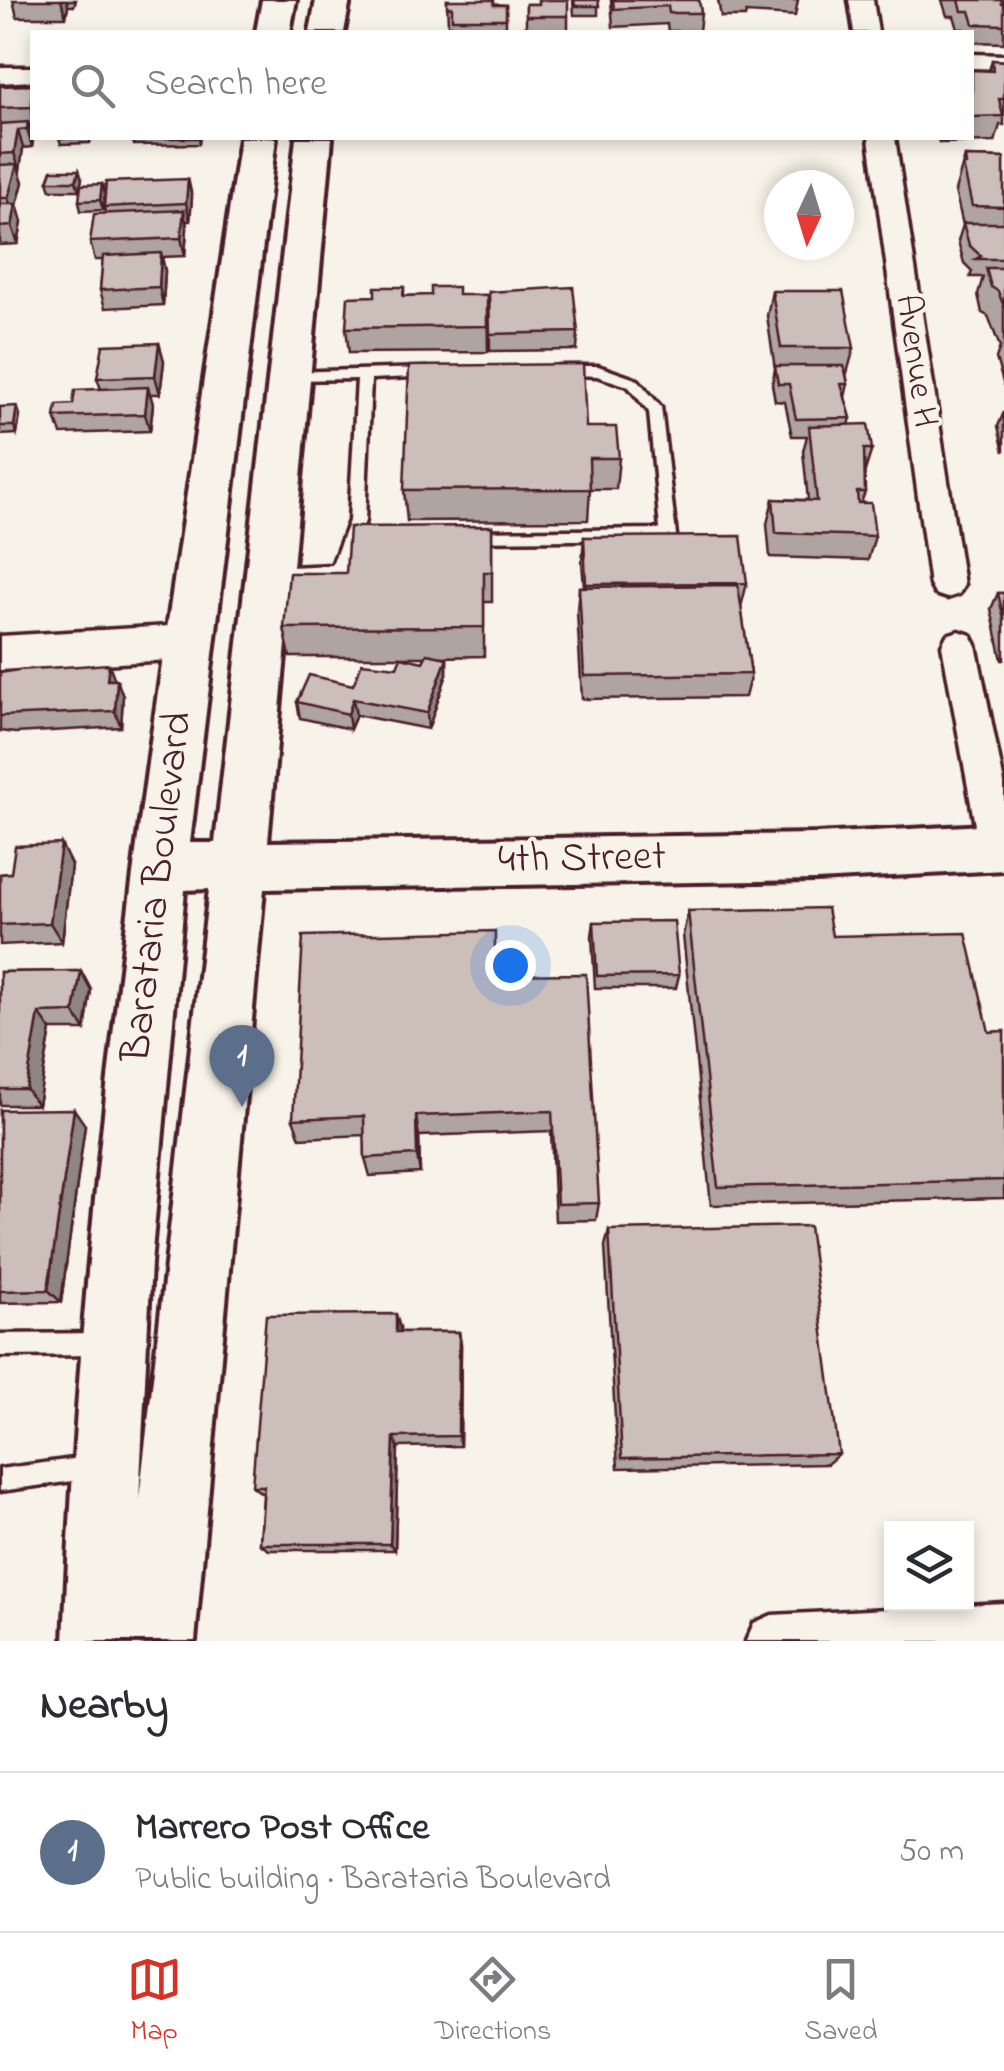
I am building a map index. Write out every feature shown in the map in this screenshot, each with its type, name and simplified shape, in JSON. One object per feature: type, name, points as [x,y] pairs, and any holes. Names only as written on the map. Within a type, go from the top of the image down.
[{"type":"main road","points":[[274,30],[279,0]]},
{"type":"main road","points":[[327,30],[333,0]]},
{"type":"main road","name":"Barataria Boulevard","points":[[100,1641],[105,1466],[134,1088],[188,642],[258,140]]},
{"type":"main road","name":"Barataria Boulevard","points":[[160,1641],[236,863],[314,140]]},
{"type":"main road","points":[[226,374],[290,375]]},
{"type":"main road","name":"4th Street","points":[[160,867],[816,856],[1001,847]]},
{"type":"street","points":[[861,0],[866,30]]},
{"type":"street","points":[[974,61],[1004,62]]},
{"type":"street","points":[[0,74],[30,74]]},
{"type":"street","name":"Avenue H","points":[[882,140],[947,585]]},
{"type":"street","points":[[0,653],[188,642]]},
{"type":"street","points":[[960,645],[1001,847]]},
{"type":"street","points":[[772,1641],[1004,1628]]},
{"type":"lane","points":[[453,537],[668,535],[656,411],[634,383],[598,371],[548,372]]},
{"type":"lane","points":[[290,375],[442,373]]},
{"type":"lane","points":[[268,574],[338,571],[359,538],[364,374]]},
{"type":"lane","points":[[0,1345],[114,1344]]},
{"type":"lane","points":[[0,1480],[105,1466]]},
{"type":"building","points":[[447,0],[494,0],[494,5],[506,5],[506,19],[452,19],[452,7],[447,7]]},
{"type":"building","points":[[539,0],[568,0],[568,16],[526,16],[526,4],[539,4]]},
{"type":"building","points":[[574,0],[598,0],[599,6],[575,6]]},
{"type":"building","points":[[613,0],[699,0],[701,13],[669,13],[668,6],[614,9]]},
{"type":"building","points":[[959,0],[1001,0],[1004,25],[974,24],[970,11],[962,11]]},
{"type":"building","points":[[992,60],[1004,61],[1004,99],[999,99],[1003,116],[974,117],[974,70],[993,71]]},
{"type":"building","points":[[30,85],[30,107],[0,108],[0,86]]},
{"type":"building","points":[[28,122],[27,129],[18,130],[14,153],[0,154],[0,124]]},
{"type":"building","points":[[965,157],[1004,158],[1004,207],[972,206],[963,165]]},
{"type":"building","points":[[17,164],[8,198],[0,198],[0,165]]},
{"type":"building","points":[[52,170],[79,170],[76,181],[48,181]]},
{"type":"building","points":[[188,179],[186,203],[104,207],[106,182]]},
{"type":"building","points":[[102,184],[100,200],[79,201],[81,185]]},
{"type":"building","points":[[0,204],[16,204],[12,226],[0,227]]},
{"type":"building","points":[[184,210],[181,238],[90,242],[94,214]]},
{"type":"building","points":[[963,223],[1004,223],[1004,259],[976,259],[981,256],[969,245]]},
{"type":"building","points":[[161,253],[159,287],[100,290],[103,256]]},
{"type":"building","points":[[986,268],[1004,268],[1004,307],[998,291],[991,287]]},
{"type":"building","points":[[375,287],[404,287],[403,296],[431,295],[431,287],[458,287],[458,295],[487,295],[487,326],[346,328],[348,297],[375,296]]},
{"type":"building","points":[[573,287],[578,332],[490,334],[489,292]]},
{"type":"building","points":[[772,291],[843,291],[854,348],[781,348]]},
{"type":"building","points":[[159,343],[155,376],[97,378],[103,345]]},
{"type":"building","points":[[583,364],[586,427],[616,427],[619,458],[589,458],[590,489],[404,490],[409,366]]},
{"type":"building","points":[[775,366],[844,366],[848,384],[841,384],[851,418],[796,419],[789,384],[778,384]]},
{"type":"building","points":[[148,387],[145,414],[55,417],[57,405],[73,404],[75,390]]},
{"type":"building","points":[[17,406],[14,426],[0,426],[0,407]]},
{"type":"building","points":[[868,424],[872,449],[864,449],[865,492],[857,492],[858,503],[871,503],[875,536],[776,533],[773,499],[817,501],[809,426]]},
{"type":"building","points":[[492,526],[492,572],[484,572],[484,627],[284,628],[289,573],[346,573],[349,527]]},
{"type":"building","points":[[741,536],[747,583],[586,584],[584,537]]},
{"type":"building","points":[[738,585],[751,674],[584,676],[579,587]]},
{"type":"building","points":[[998,593],[1004,593],[1004,620]]},
{"type":"building","points":[[427,654],[447,658],[427,713],[353,699],[348,714],[297,702],[309,675],[353,685],[362,663],[397,667],[401,657],[423,662]]},
{"type":"building","points":[[109,664],[107,680],[117,680],[115,711],[0,716],[0,673]]},
{"type":"building","points":[[61,844],[50,923],[0,925],[0,874],[11,873],[15,846]]},
{"type":"building","points":[[827,908],[832,936],[966,933],[989,1032],[1004,1031],[1004,1180],[718,1187],[688,911]]},
{"type":"building","points":[[674,921],[679,975],[597,976],[594,922]]},
{"type":"building","points":[[495,931],[495,975],[586,974],[599,1203],[557,1204],[552,1111],[416,1116],[417,1155],[365,1158],[364,1116],[293,1119],[303,936]]},
{"type":"building","points":[[81,971],[74,1012],[39,1013],[26,1089],[0,1089],[0,972]]},
{"type":"building","points":[[74,1109],[48,1290],[0,1291],[0,1110]]},
{"type":"building","points":[[809,1226],[839,1454],[622,1458],[609,1230]]},
{"type":"building","points":[[396,1314],[396,1332],[459,1332],[458,1436],[394,1437],[390,1544],[260,1544],[264,1486],[252,1486],[266,1315]]},
{"type":"place","name":"Marrero Post Office","points":[[242,1107]]}]
